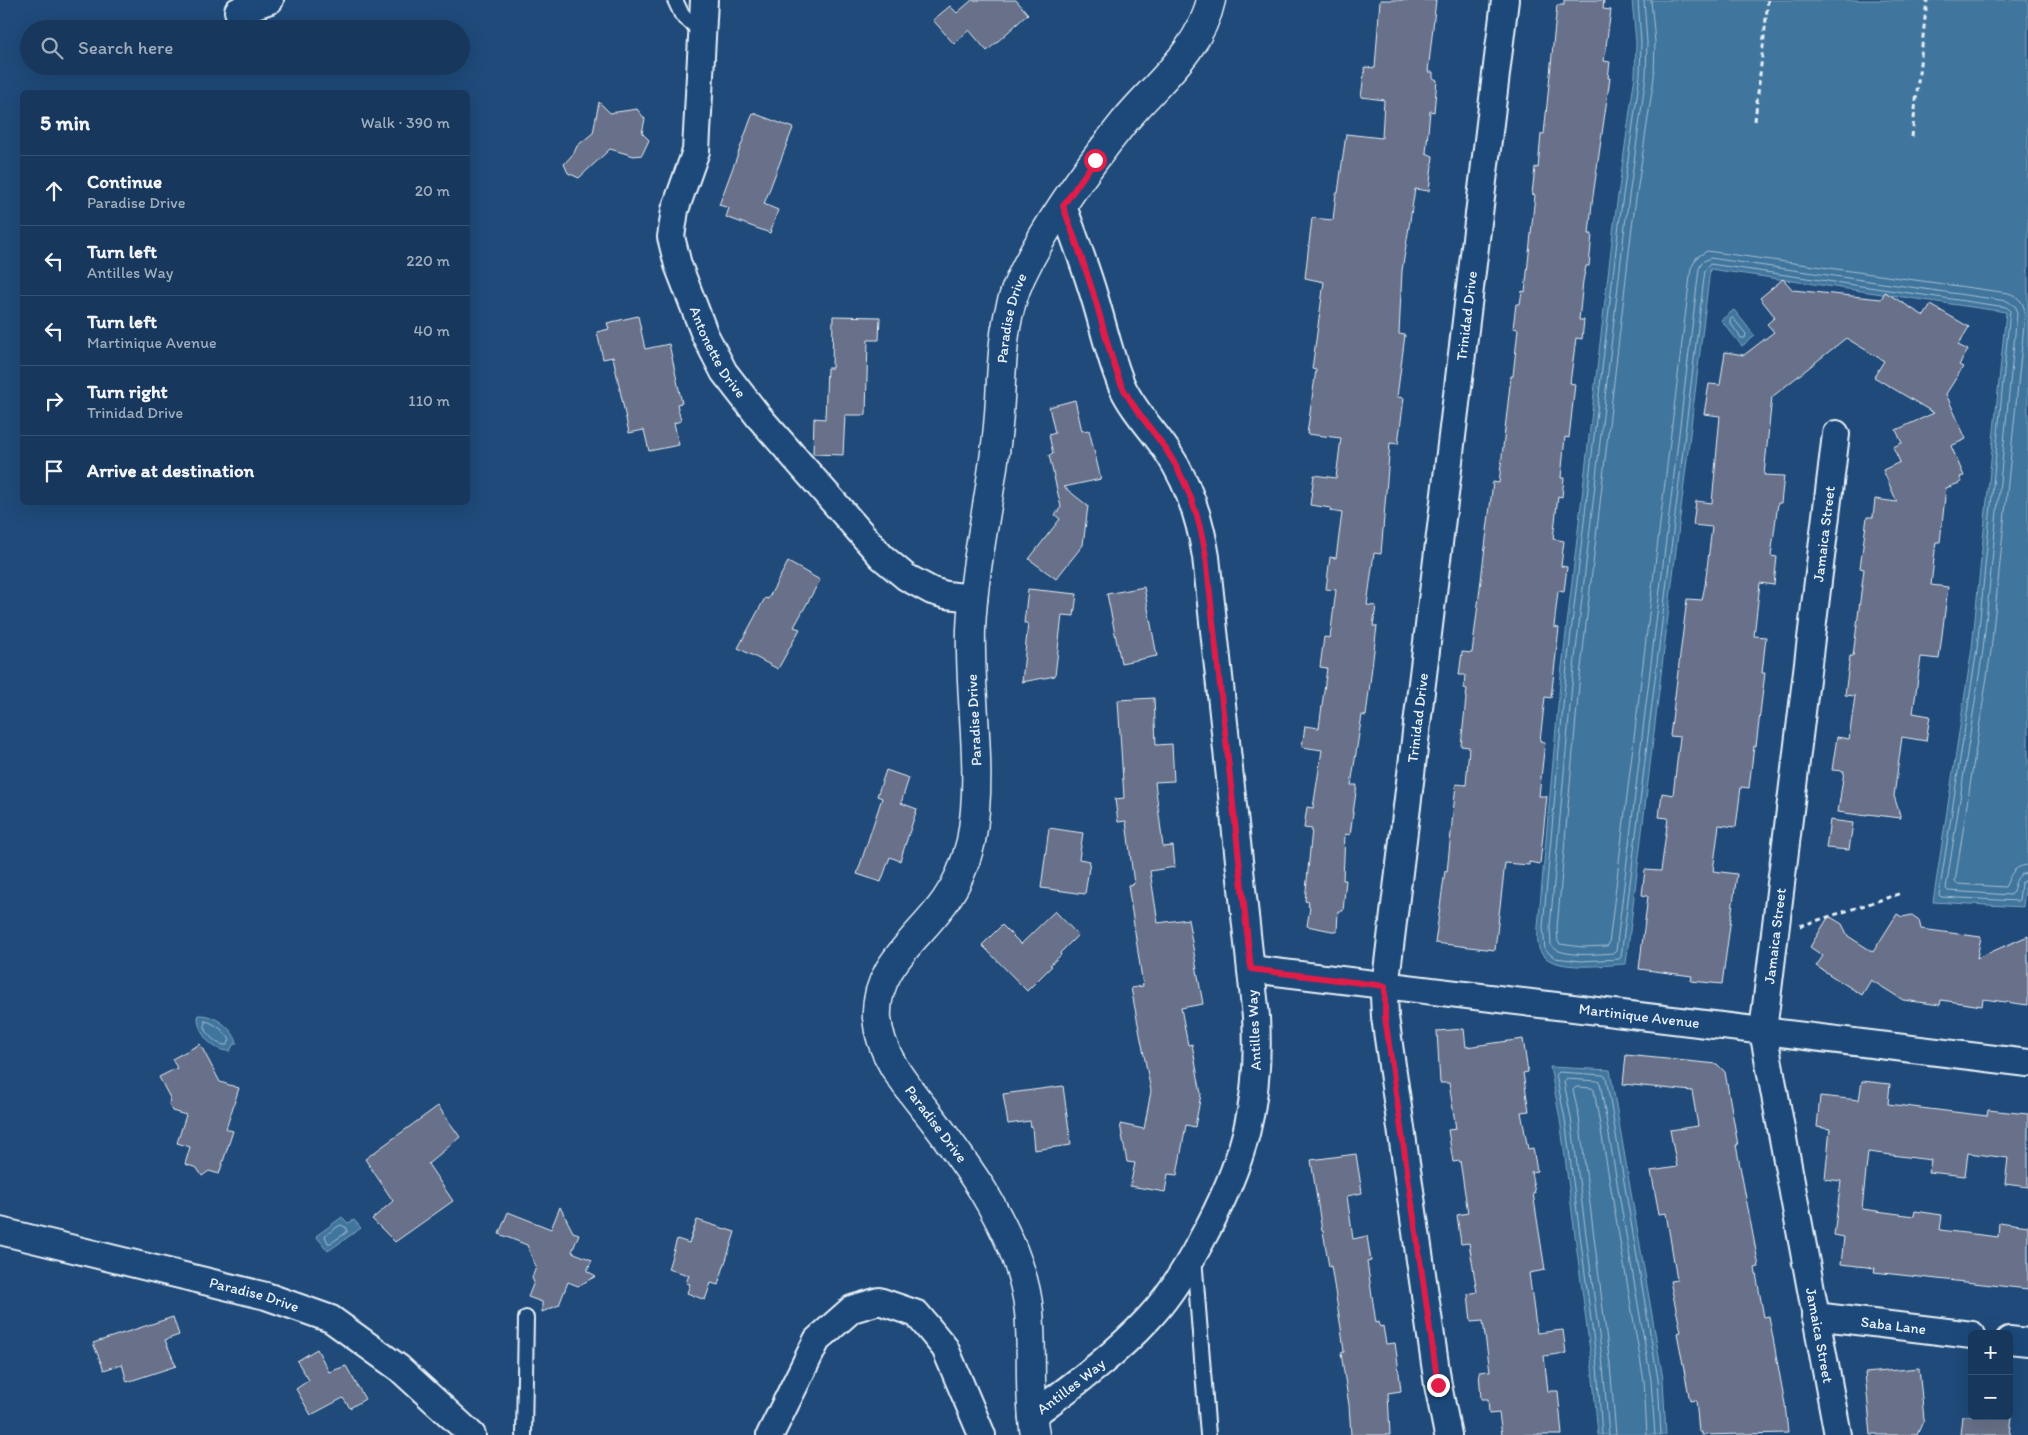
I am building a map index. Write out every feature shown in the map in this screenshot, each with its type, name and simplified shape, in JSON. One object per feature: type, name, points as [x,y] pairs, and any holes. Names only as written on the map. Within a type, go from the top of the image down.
[{"type":"street","points":[[238,11],[270,0]]},
{"type":"street","name":"Antonette Drive","points":[[704,0],[696,151],[675,210],[671,237],[678,264],[705,335],[724,372],[759,417],[882,557],[906,577],[932,591],[946,595],[974,598]]},
{"type":"street","name":"Paradise Drive","points":[[1034,1426],[1029,1312],[1025,1286],[1017,1261],[996,1214],[983,1191],[889,1059],[879,1029],[877,1014],[886,974],[904,948],[946,900],[965,863],[970,843],[977,794],[971,670],[974,598],[997,437],[1001,360],[1006,324],[1012,300],[1038,245],[1063,206],[1123,123],[1189,48],[1206,19],[1211,0]]},
{"type":"street","name":"Trinidad Drive","points":[[1448,1435],[1437,1375],[1385,1017],[1385,986],[1505,0]]},
{"type":"street","name":"Antilles Way","points":[[1034,1426],[1163,1303],[1194,1254],[1227,1191],[1239,1159],[1251,1118],[1258,1064],[1256,1016],[1251,969],[1206,557],[1199,520],[1193,500],[1176,464],[1143,421],[1115,370],[1095,299],[1063,206]]},
{"type":"street","name":"Jamaica Street","points":[[1836,434],[1763,1031],[1838,1435]]},
{"type":"street","name":"Martinique Avenue","points":[[1251,969],[2028,1063]]},
{"type":"street","name":"Paradise Drive","points":[[0,1230],[266,1296],[331,1319],[399,1368],[472,1435]]},
{"type":"street","points":[[770,1435],[817,1340],[852,1309],[879,1301],[917,1314],[945,1348],[982,1435]]},
{"type":"street","name":"Saba Lane","points":[[1815,1316],[1968,1335]]},
{"type":"street","points":[[2013,1340],[2028,1342]]},
{"type":"lane","points":[[675,0],[682,15],[702,32]]},
{"type":"lane","points":[[1194,1254],[1208,1435]]},
{"type":"lane","points":[[524,1435],[526,1318]]},
{"type":"path","points":[[1755,121],[1768,0]]},
{"type":"path","points":[[1912,137],[1927,0]]},
{"type":"path","points":[[1799,926],[1902,893]]},
{"type":"water","points":[[1632,0],[2028,0],[2028,865],[2023,907],[1933,902],[1972,648],[2006,312],[1710,269],[1626,964],[1569,965],[1548,960],[1540,951],[1538,927],[1560,684],[1614,224],[1635,75],[1636,42]]},
{"type":"water","points":[[1734,310],[1755,336],[1742,346],[1721,320]]},
{"type":"water","points":[[198,1015],[216,1019],[227,1027],[237,1043],[233,1045],[230,1051],[217,1048],[207,1040],[200,1028]]},
{"type":"water","points":[[1550,1067],[1610,1070],[1663,1379],[1666,1435],[1598,1435],[1592,1367],[1560,1119]]},
{"type":"water","points":[[342,1217],[348,1223],[354,1220],[361,1228],[328,1251],[316,1236]]},
{"type":"building","points":[[972,0],[1016,0],[1028,14],[987,51],[969,30],[954,44],[933,20],[950,6],[957,13]]},
{"type":"building","points":[[1380,0],[1436,0],[1428,72],[1433,72],[1433,78],[1437,80],[1434,112],[1430,111],[1426,153],[1433,156],[1429,191],[1415,189],[1402,271],[1399,334],[1405,335],[1397,397],[1404,398],[1398,444],[1390,443],[1381,554],[1374,553],[1367,605],[1376,606],[1373,626],[1377,626],[1366,716],[1362,715],[1351,785],[1357,785],[1350,835],[1345,834],[1343,880],[1346,880],[1343,911],[1338,911],[1337,932],[1307,926],[1310,907],[1308,906],[1309,902],[1305,901],[1312,829],[1304,828],[1307,807],[1313,808],[1322,750],[1302,747],[1305,726],[1319,728],[1327,668],[1320,667],[1324,637],[1330,638],[1336,590],[1326,589],[1330,557],[1336,558],[1342,513],[1330,511],[1331,508],[1310,505],[1314,475],[1336,478],[1341,438],[1307,434],[1316,370],[1312,369],[1324,282],[1305,278],[1312,218],[1333,220],[1346,134],[1382,138],[1384,100],[1361,97],[1365,67],[1375,68]]},
{"type":"building","points":[[1564,0],[1604,0],[1603,9],[1611,10],[1604,61],[1610,62],[1608,78],[1610,78],[1592,203],[1589,234],[1592,234],[1589,266],[1586,266],[1583,281],[1579,320],[1584,320],[1582,339],[1576,338],[1570,383],[1575,384],[1569,438],[1565,437],[1561,478],[1564,478],[1562,497],[1558,496],[1553,539],[1564,541],[1561,566],[1567,567],[1564,592],[1558,591],[1554,627],[1559,628],[1551,698],[1545,697],[1540,741],[1545,742],[1539,796],[1547,796],[1540,864],[1529,862],[1529,865],[1505,863],[1495,950],[1435,943],[1445,871],[1447,872],[1456,784],[1466,785],[1469,747],[1461,746],[1467,689],[1464,688],[1465,675],[1459,675],[1462,652],[1472,653],[1493,482],[1499,483],[1518,329],[1513,328],[1516,304],[1520,304],[1522,291],[1525,292],[1535,195],[1532,194],[1535,167],[1538,168],[1541,134],[1544,134],[1557,5],[1564,5]]},
{"type":"building","points":[[599,102],[610,113],[637,109],[645,119],[642,133],[649,140],[642,155],[634,156],[610,149],[579,178],[568,173],[564,164],[574,153],[577,146],[593,133]]},
{"type":"building","points":[[753,113],[793,128],[764,204],[778,210],[770,233],[726,217],[729,208],[719,205]]},
{"type":"building","points":[[1783,279],[1793,290],[1881,299],[1885,292],[1924,316],[1931,305],[1969,327],[1958,345],[1968,350],[1959,365],[1963,367],[1946,394],[1966,439],[1951,446],[1964,476],[1960,477],[1962,482],[1946,488],[1940,542],[1936,542],[1931,585],[1948,587],[1939,659],[1921,657],[1913,713],[1930,716],[1926,741],[1902,737],[1894,796],[1901,818],[1838,812],[1844,771],[1832,770],[1837,737],[1849,739],[1855,696],[1845,695],[1850,656],[1853,656],[1864,569],[1860,568],[1867,517],[1873,517],[1875,499],[1897,502],[1883,470],[1900,462],[1893,447],[1902,443],[1896,430],[1934,413],[1874,377],[1884,361],[1846,338],[1772,397],[1764,475],[1784,476],[1781,503],[1778,503],[1771,556],[1777,557],[1774,585],[1760,583],[1754,636],[1766,637],[1762,673],[1765,673],[1756,746],[1754,746],[1749,788],[1741,787],[1736,827],[1719,825],[1713,871],[1737,874],[1722,984],[1691,981],[1692,976],[1639,969],[1648,896],[1642,895],[1645,870],[1661,871],[1668,818],[1659,817],[1662,793],[1673,795],[1680,737],[1670,736],[1687,599],[1702,600],[1712,527],[1693,525],[1696,501],[1712,503],[1720,416],[1704,414],[1709,384],[1720,385],[1725,352],[1744,355],[1774,332],[1767,324],[1775,317],[1760,298]]},
{"type":"building","points":[[638,316],[645,349],[669,344],[682,403],[677,404],[681,421],[674,423],[679,445],[649,451],[644,430],[629,433],[613,357],[603,359],[597,332],[609,329],[607,323]]},
{"type":"building","points":[[833,316],[880,317],[879,340],[868,340],[866,415],[845,415],[843,455],[813,454],[814,418],[825,419],[827,368],[832,368]]},
{"type":"building","points":[[1075,400],[1082,431],[1089,430],[1101,479],[1064,487],[1088,506],[1083,545],[1056,579],[1029,559],[1060,519],[1055,515],[1061,507],[1049,455],[1053,454],[1049,435],[1055,433],[1049,407]]},
{"type":"building","points":[[788,562],[820,580],[794,627],[800,629],[778,669],[738,648],[765,598],[768,599]]},
{"type":"building","points":[[1144,587],[1157,656],[1121,663],[1107,594]]},
{"type":"building","points":[[1028,589],[1077,594],[1074,616],[1062,615],[1055,676],[1022,682],[1028,623],[1024,623]]},
{"type":"building","points":[[1154,698],[1156,745],[1172,744],[1174,781],[1155,782],[1163,847],[1173,846],[1175,867],[1150,871],[1158,923],[1188,919],[1203,1004],[1181,1008],[1188,1045],[1192,1044],[1201,1094],[1195,1127],[1186,1125],[1177,1175],[1168,1174],[1165,1192],[1130,1186],[1135,1163],[1127,1162],[1120,1124],[1144,1129],[1151,1091],[1131,988],[1143,986],[1128,885],[1134,884],[1126,821],[1118,822],[1115,799],[1124,798],[1118,700]]},
{"type":"building","points":[[886,770],[909,778],[901,803],[917,809],[900,861],[890,857],[881,882],[857,874],[882,798],[877,796]]},
{"type":"building","points":[[1830,820],[1853,823],[1849,850],[1826,848]]},
{"type":"building","points":[[1049,828],[1083,833],[1079,859],[1090,861],[1085,894],[1041,888]]},
{"type":"building","points":[[1055,911],[1078,935],[1050,965],[1052,966],[1027,991],[982,945],[1002,925],[1021,944]]},
{"type":"building","points":[[1897,914],[1902,917],[1912,915],[1919,920],[1921,929],[1981,937],[1977,958],[2028,936],[2028,1005],[1983,999],[1982,1006],[1941,1000],[1940,1005],[1903,1000],[1871,980],[1862,995],[1816,966],[1823,956],[1810,947],[1829,916],[1842,924],[1848,936],[1873,952]]},
{"type":"building","points":[[1464,1029],[1466,1047],[1523,1039],[1528,1072],[1523,1073],[1529,1111],[1521,1112],[1528,1149],[1533,1148],[1537,1171],[1531,1172],[1545,1270],[1529,1273],[1537,1333],[1563,1330],[1566,1353],[1544,1356],[1548,1391],[1558,1391],[1562,1435],[1502,1435],[1499,1413],[1489,1414],[1488,1399],[1481,1399],[1479,1372],[1490,1371],[1483,1321],[1471,1322],[1468,1294],[1477,1292],[1469,1243],[1461,1244],[1457,1215],[1468,1213],[1460,1161],[1453,1162],[1448,1130],[1456,1129],[1449,1083],[1440,1083],[1437,1031]]},
{"type":"building","points":[[200,1044],[220,1082],[239,1088],[226,1129],[233,1131],[219,1174],[209,1171],[202,1176],[197,1168],[185,1164],[190,1147],[177,1143],[186,1115],[172,1111],[169,1104],[170,1098],[159,1077],[177,1068],[172,1059]]},
{"type":"building","points":[[1626,1055],[1717,1064],[1725,1072],[1738,1145],[1736,1145],[1759,1267],[1755,1268],[1764,1317],[1769,1316],[1785,1404],[1788,1433],[1702,1435],[1702,1432],[1699,1432],[1696,1400],[1690,1401],[1677,1333],[1681,1332],[1670,1281],[1677,1280],[1666,1213],[1659,1214],[1651,1171],[1677,1167],[1670,1130],[1698,1126],[1692,1091],[1623,1084]]},
{"type":"building","points":[[1862,1081],[1890,1084],[1888,1104],[1987,1116],[1988,1110],[2028,1114],[2028,1187],[2005,1184],[2008,1158],[1968,1153],[1965,1176],[1929,1172],[1931,1160],[1868,1152],[1862,1209],[1914,1216],[1915,1211],[1942,1215],[1940,1230],[1998,1237],[1999,1222],[2028,1226],[2028,1289],[1874,1272],[1875,1268],[1841,1264],[1844,1237],[1834,1235],[1841,1181],[1825,1179],[1830,1129],[1817,1127],[1820,1096],[1859,1100]]},
{"type":"building","points":[[1063,1086],[1071,1145],[1034,1150],[1030,1121],[1008,1124],[1003,1094]]},
{"type":"building","points":[[438,1106],[460,1137],[428,1164],[453,1201],[395,1242],[372,1219],[393,1201],[365,1159]]},
{"type":"building","points":[[1356,1154],[1362,1193],[1347,1196],[1353,1239],[1367,1236],[1371,1261],[1367,1262],[1376,1323],[1379,1322],[1380,1327],[1383,1326],[1386,1344],[1395,1343],[1398,1364],[1401,1391],[1388,1393],[1390,1435],[1351,1435],[1349,1405],[1341,1353],[1344,1352],[1341,1328],[1331,1266],[1329,1267],[1322,1231],[1311,1160]]},
{"type":"building","points":[[560,1207],[573,1232],[579,1234],[572,1252],[592,1260],[587,1271],[596,1276],[578,1286],[568,1282],[559,1305],[542,1312],[542,1302],[528,1297],[534,1282],[532,1278],[536,1267],[527,1245],[499,1234],[508,1212],[551,1229]]},
{"type":"building","points":[[697,1220],[735,1232],[718,1285],[711,1283],[705,1300],[687,1293],[690,1284],[686,1283],[689,1275],[668,1269],[677,1239],[689,1243]]},
{"type":"building","points":[[173,1317],[179,1335],[165,1340],[176,1366],[127,1382],[122,1364],[104,1370],[93,1343]]},
{"type":"building","points":[[317,1349],[329,1372],[346,1366],[365,1399],[350,1408],[343,1398],[311,1415],[296,1389],[309,1380],[297,1361]]},
{"type":"building","points":[[1919,1368],[1924,1419],[1917,1435],[1871,1435],[1865,1373]]},
{"type":"building","points":[[1962,1416],[1968,1416],[1968,1420],[2012,1420],[2010,1435],[1960,1435]]},
{"type":"route","points":[[1095,160],[1063,206],[1095,299],[1115,370],[1132,405],[1176,464],[1193,500],[1199,520],[1206,557],[1251,969],[1385,986],[1385,1017],[1438,1385]]}]
